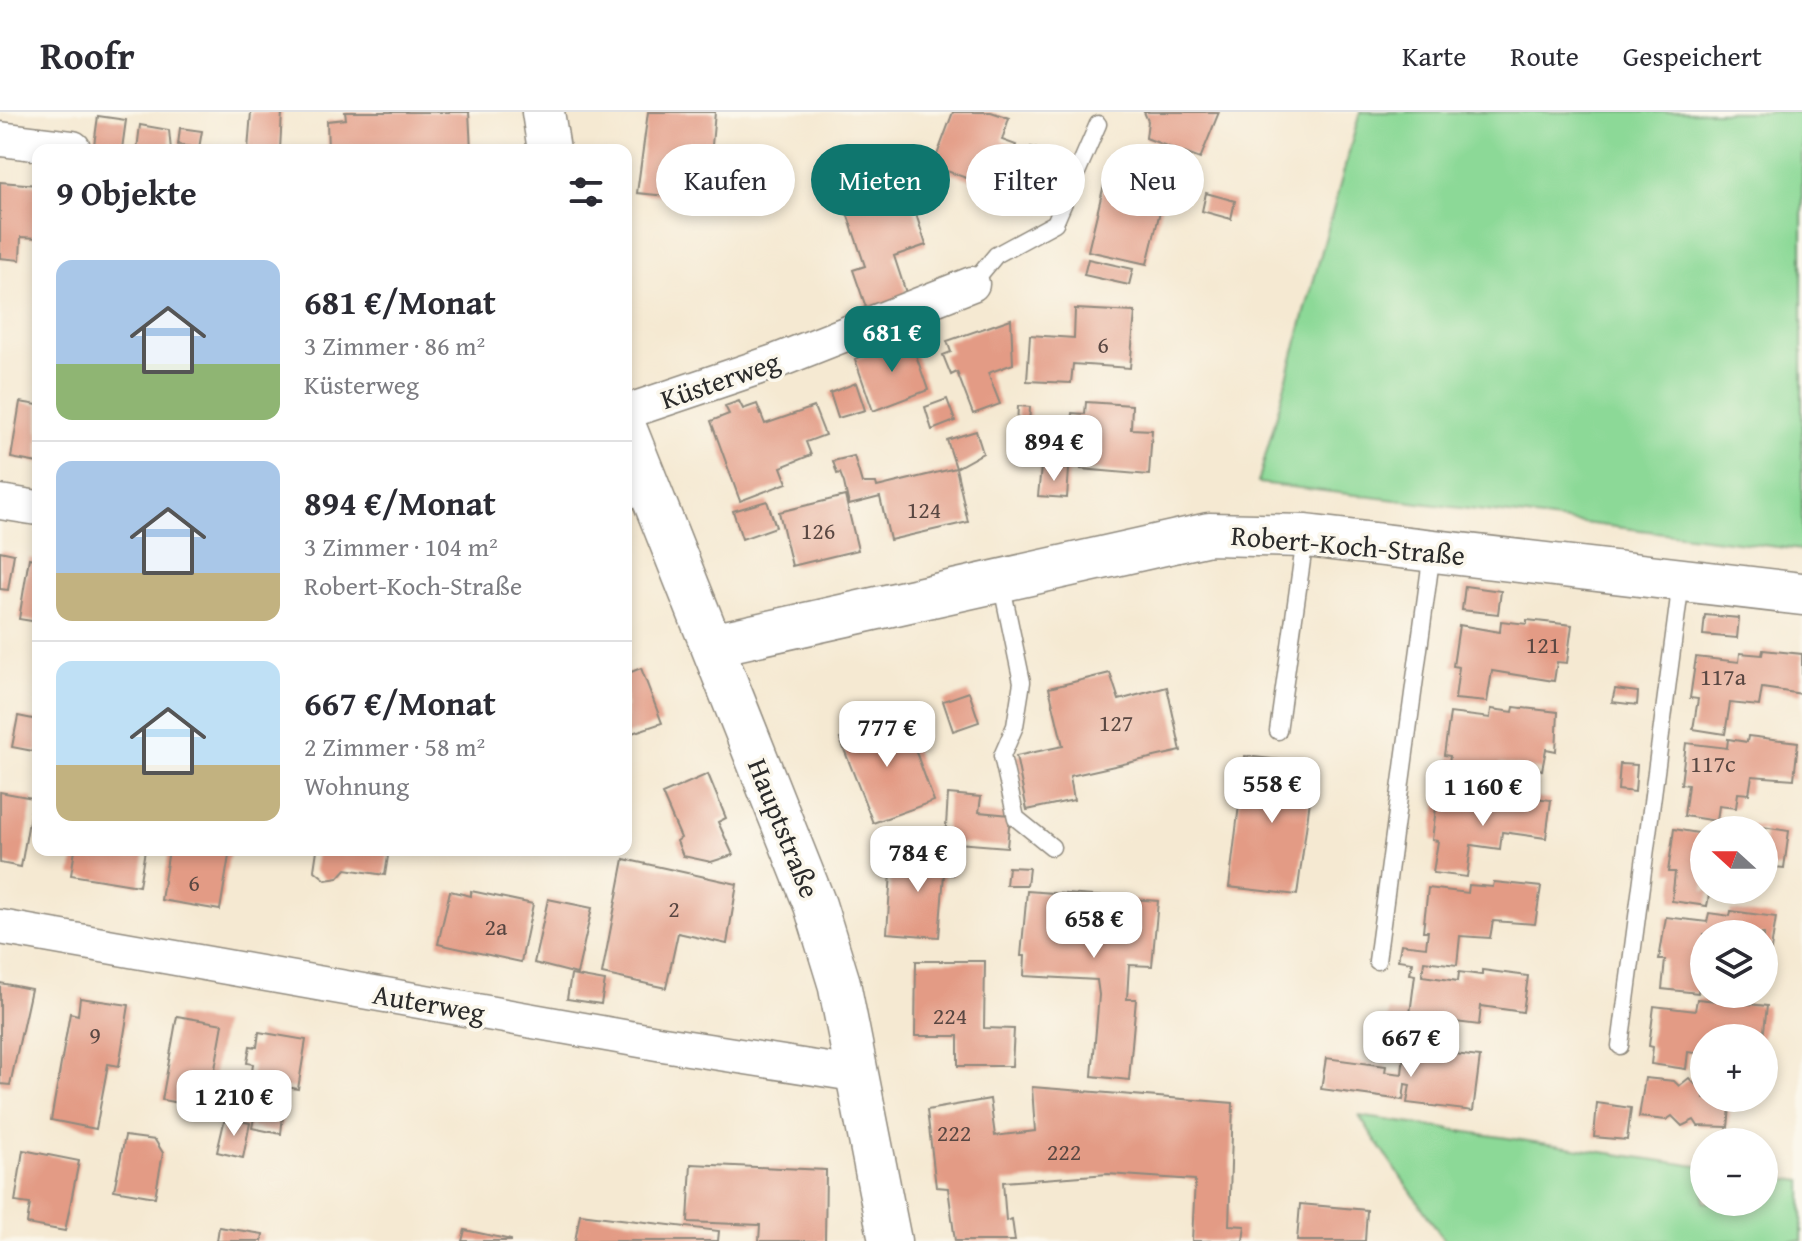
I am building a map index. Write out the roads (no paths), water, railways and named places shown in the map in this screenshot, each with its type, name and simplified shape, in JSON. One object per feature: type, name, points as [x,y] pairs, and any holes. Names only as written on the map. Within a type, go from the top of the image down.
[{"type":"street","points":[[543,112],[548,144]]},
{"type":"street","points":[[0,139],[41,144]]},
{"type":"street","name":"Küsterweg","points":[[632,410],[777,361],[972,284]]},
{"type":"street","name":"Hauptstraße","points":[[632,445],[815,905],[839,983],[860,1075],[890,1241]]},
{"type":"street","points":[[0,502],[32,507]]},
{"type":"street","name":"Robert-Koch-Straße","points":[[712,645],[1209,534],[1306,536],[1802,594]]},
{"type":"street","name":"Auterweg","points":[[0,927],[663,1044],[860,1075]]},
{"type":"lane","name":"Küsterweg","points":[[972,284],[996,255],[1055,223],[1098,124]]},
{"type":"lane","points":[[1278,731],[1306,536]]},
{"type":"lane","points":[[1377,961],[1432,550]]},
{"type":"lane","points":[[1620,1046],[1681,580]]},
{"type":"lane","points":[[1001,581],[1022,682],[1015,726],[1002,756],[1016,818],[1052,847]]}]
